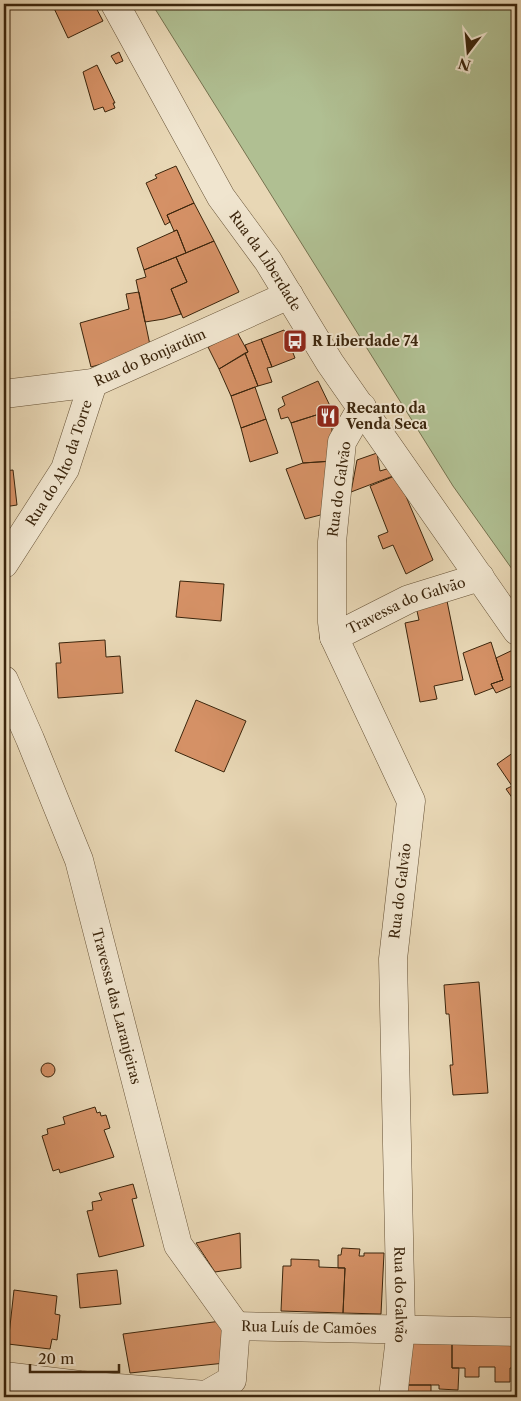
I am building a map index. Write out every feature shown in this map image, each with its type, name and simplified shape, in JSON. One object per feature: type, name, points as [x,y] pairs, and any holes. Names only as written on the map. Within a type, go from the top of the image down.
[{"type":"street","name":"Rua da Liberdade","points":[[115,4],[221,197],[268,261],[330,362],[517,631]]},
{"type":"street","name":"Rua do Bonjardim","points":[[4,394],[93,382],[289,295]]},
{"type":"street","name":"Rua do Alto da Torre","points":[[4,564],[65,469],[93,382]]},
{"type":"street","name":"Rua do Galvão","points":[[362,407],[342,442],[332,542],[332,622],[334,637],[411,801],[392,959],[401,1329],[393,1397]]},
{"type":"street","name":"Travessa do Galvão","points":[[334,637],[409,599],[480,577]]},
{"type":"street","name":"Travessa das Laranjeiras","points":[[4,680],[79,860],[178,1245],[236,1326]]},
{"type":"street","name":"Rua Luís de Camões","points":[[4,1376],[79,1391],[206,1395],[232,1380],[236,1326],[517,1332]]},
{"type":"green space","points":[[152,4],[517,4],[517,576],[453,486]]},
{"type":"building","points":[[52,4],[94,4],[103,21],[68,38]]},
{"type":"building","points":[[119,52],[123,61],[116,64],[111,56]]},
{"type":"building","points":[[97,65],[115,103],[113,103],[115,108],[105,112],[103,107],[94,110],[83,72]]},
{"type":"building","points":[[176,166],[194,203],[167,215],[170,222],[165,225],[146,183],[157,178],[155,175]]},
{"type":"building","points":[[194,203],[214,241],[186,253],[177,230],[174,231],[167,215]]},
{"type":"building","points":[[177,230],[186,253],[144,270],[137,248]]},
{"type":"building","points":[[214,241],[239,292],[183,318],[171,289],[187,282],[176,257]]},
{"type":"building","points":[[176,257],[187,282],[171,289],[181,314],[145,322],[136,280],[146,277],[144,270]]},
{"type":"building","points":[[139,292],[151,350],[91,367],[80,323],[129,309],[126,294]]},
{"type":"building","points":[[284,330],[295,358],[272,367],[261,339]]},
{"type":"building","points":[[237,332],[248,352],[219,369],[208,347]]},
{"type":"building","points":[[261,339],[272,367],[267,368],[272,382],[258,386],[245,353],[248,352],[245,345]]},
{"type":"building","points":[[245,353],[258,386],[231,396],[219,369]]},
{"type":"building","points":[[318,381],[332,410],[291,423],[288,417],[281,419],[278,409],[285,405],[282,397]]},
{"type":"building","points":[[255,387],[266,419],[241,428],[231,396]]},
{"type":"building","points":[[332,410],[332,461],[303,463],[291,423]]},
{"type":"building","points":[[266,419],[278,453],[250,462],[241,428]]},
{"type":"building","points":[[377,453],[380,471],[390,468],[393,476],[351,492],[357,460]]},
{"type":"building","points":[[334,461],[328,513],[305,519],[286,469],[303,463]]},
{"type":"building","points":[[13,470],[17,505],[4,507],[4,471]]},
{"type":"building","points":[[397,475],[433,560],[406,574],[393,545],[383,549],[378,536],[388,532],[370,486]]},
{"type":"building","points":[[180,581],[224,584],[221,621],[176,617]]},
{"type":"building","points":[[446,596],[463,680],[434,686],[437,699],[420,702],[405,623],[419,620],[415,602]]},
{"type":"building","points":[[105,640],[106,657],[120,656],[123,693],[58,698],[56,663],[61,663],[59,643]]},
{"type":"building","points":[[491,642],[503,680],[491,684],[493,688],[475,695],[463,653]]},
{"type":"building","points":[[515,649],[517,652],[517,684],[496,693],[491,684],[503,680],[496,658]]},
{"type":"building","points":[[196,700],[246,721],[224,772],[175,751]]},
{"type":"building","points":[[517,750],[517,796],[513,799],[506,789],[512,786],[497,764]]},
{"type":"building","points":[[479,982],[488,1093],[453,1095],[450,1065],[453,1065],[449,1014],[446,1014],[444,985]]},
{"type":"building","points":[[45,1063],[51,1063],[55,1070],[51,1077],[45,1077],[41,1073],[41,1067]]},
{"type":"building","points":[[95,1107],[97,1113],[100,1112],[101,1116],[106,1115],[110,1128],[104,1130],[114,1157],[60,1173],[59,1169],[53,1171],[42,1136],[48,1134],[47,1129],[65,1124],[63,1117]]},
{"type":"building","points":[[133,1184],[137,1198],[132,1199],[144,1246],[99,1257],[87,1211],[93,1210],[92,1202],[102,1200],[99,1193]]},
{"type":"building","points":[[240,1233],[241,1268],[215,1272],[196,1243]]},
{"type":"building","points":[[342,1248],[360,1249],[359,1256],[364,1256],[364,1253],[384,1253],[381,1314],[343,1313],[345,1268],[338,1268],[338,1255],[341,1255]]},
{"type":"building","points":[[291,1259],[319,1260],[319,1267],[345,1268],[343,1313],[281,1311],[283,1266],[291,1266]]},
{"type":"building","points":[[117,1270],[121,1304],[80,1308],[77,1274]]},
{"type":"building","points":[[14,1290],[57,1296],[55,1314],[60,1315],[57,1340],[52,1339],[50,1349],[8,1344]]},
{"type":"building","points":[[221,1321],[225,1363],[130,1373],[123,1334]]},
{"type":"building","points":[[408,1340],[452,1341],[452,1368],[459,1368],[458,1390],[439,1389],[439,1385],[405,1385]]},
{"type":"building","points":[[452,1341],[517,1341],[517,1368],[510,1368],[510,1382],[495,1382],[495,1367],[479,1367],[479,1377],[465,1377],[465,1368],[452,1368]]},
{"type":"building","points":[[405,1385],[431,1385],[431,1397],[405,1397]]},
{"type":"place","name":"R Liberdade 74","points":[[295,341]]},
{"type":"place","name":"Recanto da Venda Seca","points":[[328,416]]}]
